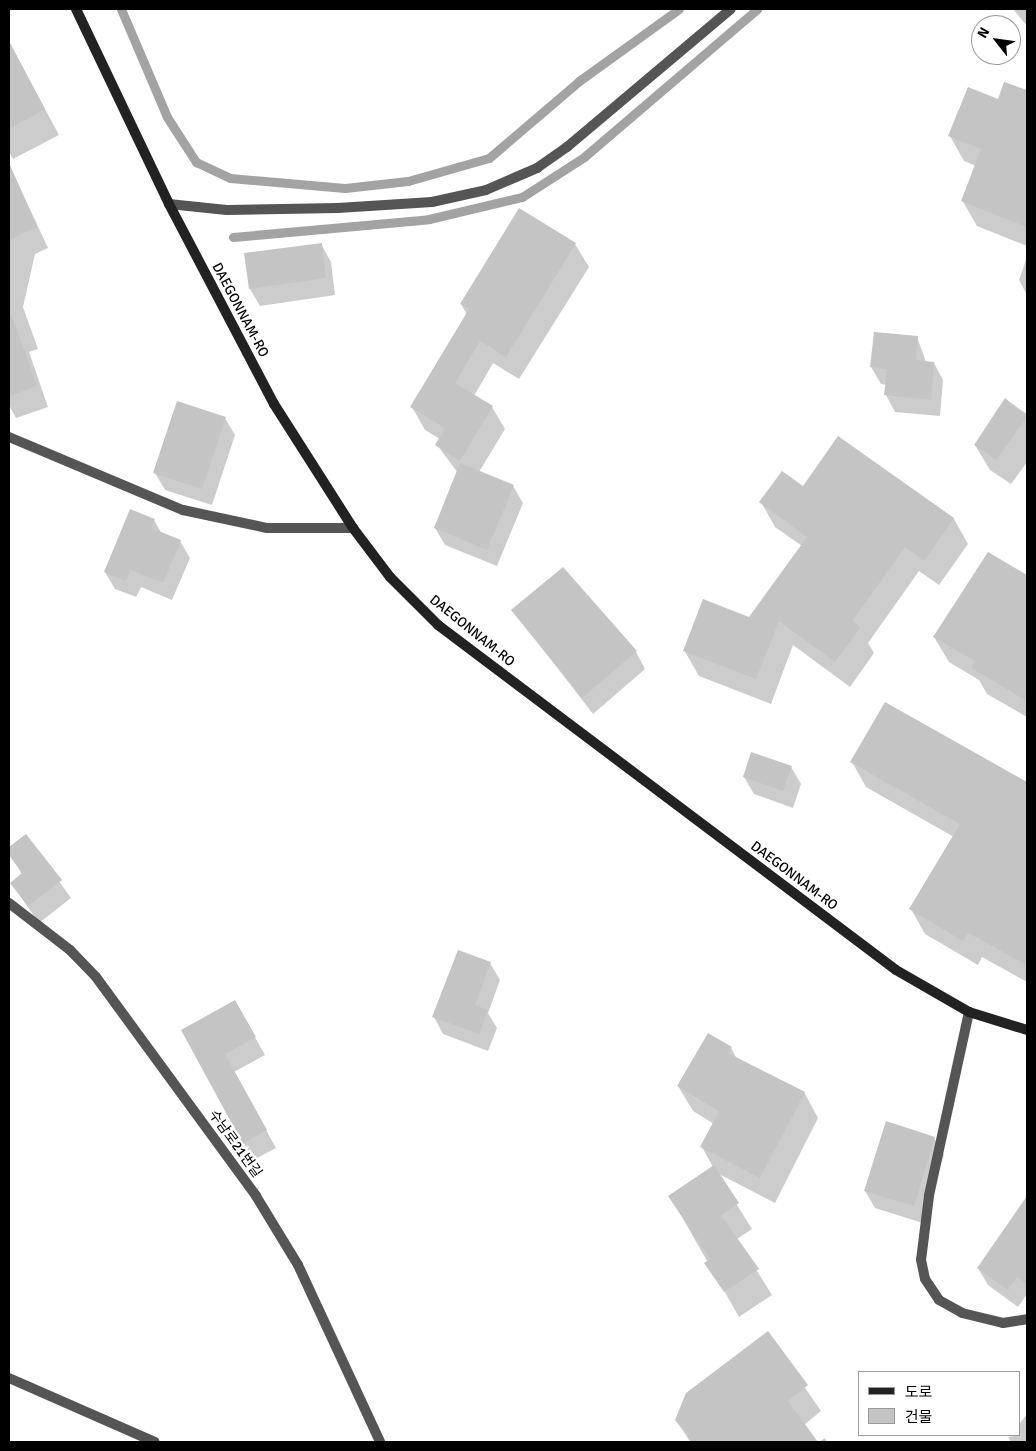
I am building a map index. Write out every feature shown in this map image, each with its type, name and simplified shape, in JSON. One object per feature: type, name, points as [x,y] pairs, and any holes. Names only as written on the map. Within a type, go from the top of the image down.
[{"type":"street","name":"DAEGONNAM-RO","points":[[76,9],[168,204],[274,404],[352,528],[390,577],[438,625],[896,970],[969,1012],[1027,1030]]},
{"type":"lane","points":[[168,204],[227,210],[375,206],[432,202],[486,190],[537,168],[567,147],[731,9]]},
{"type":"lane","points":[[9,437],[183,510],[267,528],[352,528]]},
{"type":"lane","name":"수남로21번길","points":[[9,903],[70,950],[96,977],[256,1196],[298,1265],[380,1442]]},
{"type":"lane","points":[[969,1012],[929,1196],[921,1260],[925,1279],[938,1300],[962,1313],[1003,1323],[1027,1319]]},
{"type":"lane","points":[[9,1378],[155,1442]]},
{"type":"building","points":[[9,41],[45,109],[9,129]]},
{"type":"building","points":[[1004,82],[1027,90],[1027,227],[961,201],[981,149],[948,136],[968,87],[998,99]]},
{"type":"building","points":[[9,163],[37,227],[9,240]]},
{"type":"building","points":[[519,208],[576,243],[506,357],[480,341],[455,383],[493,406],[460,461],[435,445],[445,428],[410,407],[469,309],[460,304]]},
{"type":"building","points":[[322,243],[326,278],[249,289],[244,253]]},
{"type":"building","points":[[12,316],[37,386],[9,396],[9,317]]},
{"type":"building","points":[[874,332],[918,336],[916,360],[934,362],[931,400],[884,395],[887,369],[870,367]]},
{"type":"building","points":[[1005,398],[1027,417],[996,460],[974,445]]},
{"type":"building","points":[[177,401],[226,417],[202,489],[153,473]]},
{"type":"building","points":[[838,436],[954,518],[924,561],[905,547],[852,621],[861,627],[835,662],[779,621],[756,679],[683,651],[703,599],[749,617],[807,537],[759,502],[782,471],[803,486]]},
{"type":"building","points":[[460,463],[514,485],[487,550],[434,528]]},
{"type":"building","points":[[130,509],[155,519],[151,528],[181,540],[163,583],[131,570],[126,581],[104,572]]},
{"type":"building","points":[[988,552],[1027,575],[1027,701],[971,668],[975,661],[933,637]]},
{"type":"building","points":[[563,567],[637,651],[582,698],[511,610]]},
{"type":"building","points":[[885,702],[1027,782],[1027,965],[968,933],[963,941],[909,909],[960,824],[850,762]]},
{"type":"building","points":[[751,752],[792,766],[783,791],[743,777]]},
{"type":"building","points":[[26,834],[62,880],[28,906],[10,883],[22,873],[9,855],[9,847]]},
{"type":"building","points":[[458,950],[491,962],[475,1005],[488,1010],[479,1034],[432,1017]]},
{"type":"building","points":[[235,1000],[256,1037],[225,1054],[267,1130],[243,1144],[181,1030]]},
{"type":"building","points":[[708,1033],[732,1047],[728,1053],[805,1092],[760,1178],[700,1147],[719,1111],[677,1086]]},
{"type":"building","points":[[886,1121],[935,1137],[914,1206],[864,1191]]},
{"type":"building","points":[[714,1165],[739,1203],[721,1215],[759,1269],[724,1292],[704,1263],[710,1259],[668,1196]]},
{"type":"building","points":[[1027,1196],[1027,1284],[1017,1277],[1008,1290],[977,1268]]},
{"type":"building","points":[[768,1331],[808,1385],[788,1401],[818,1442],[692,1442],[675,1420],[686,1393]]},
{"type":"waterway","points":[[121,9],[167,117],[196,162],[230,178],[345,188],[408,181],[489,158],[579,81],[679,9]]},
{"type":"waterway","points":[[233,237],[429,219],[522,197],[584,157],[757,9]]}]
